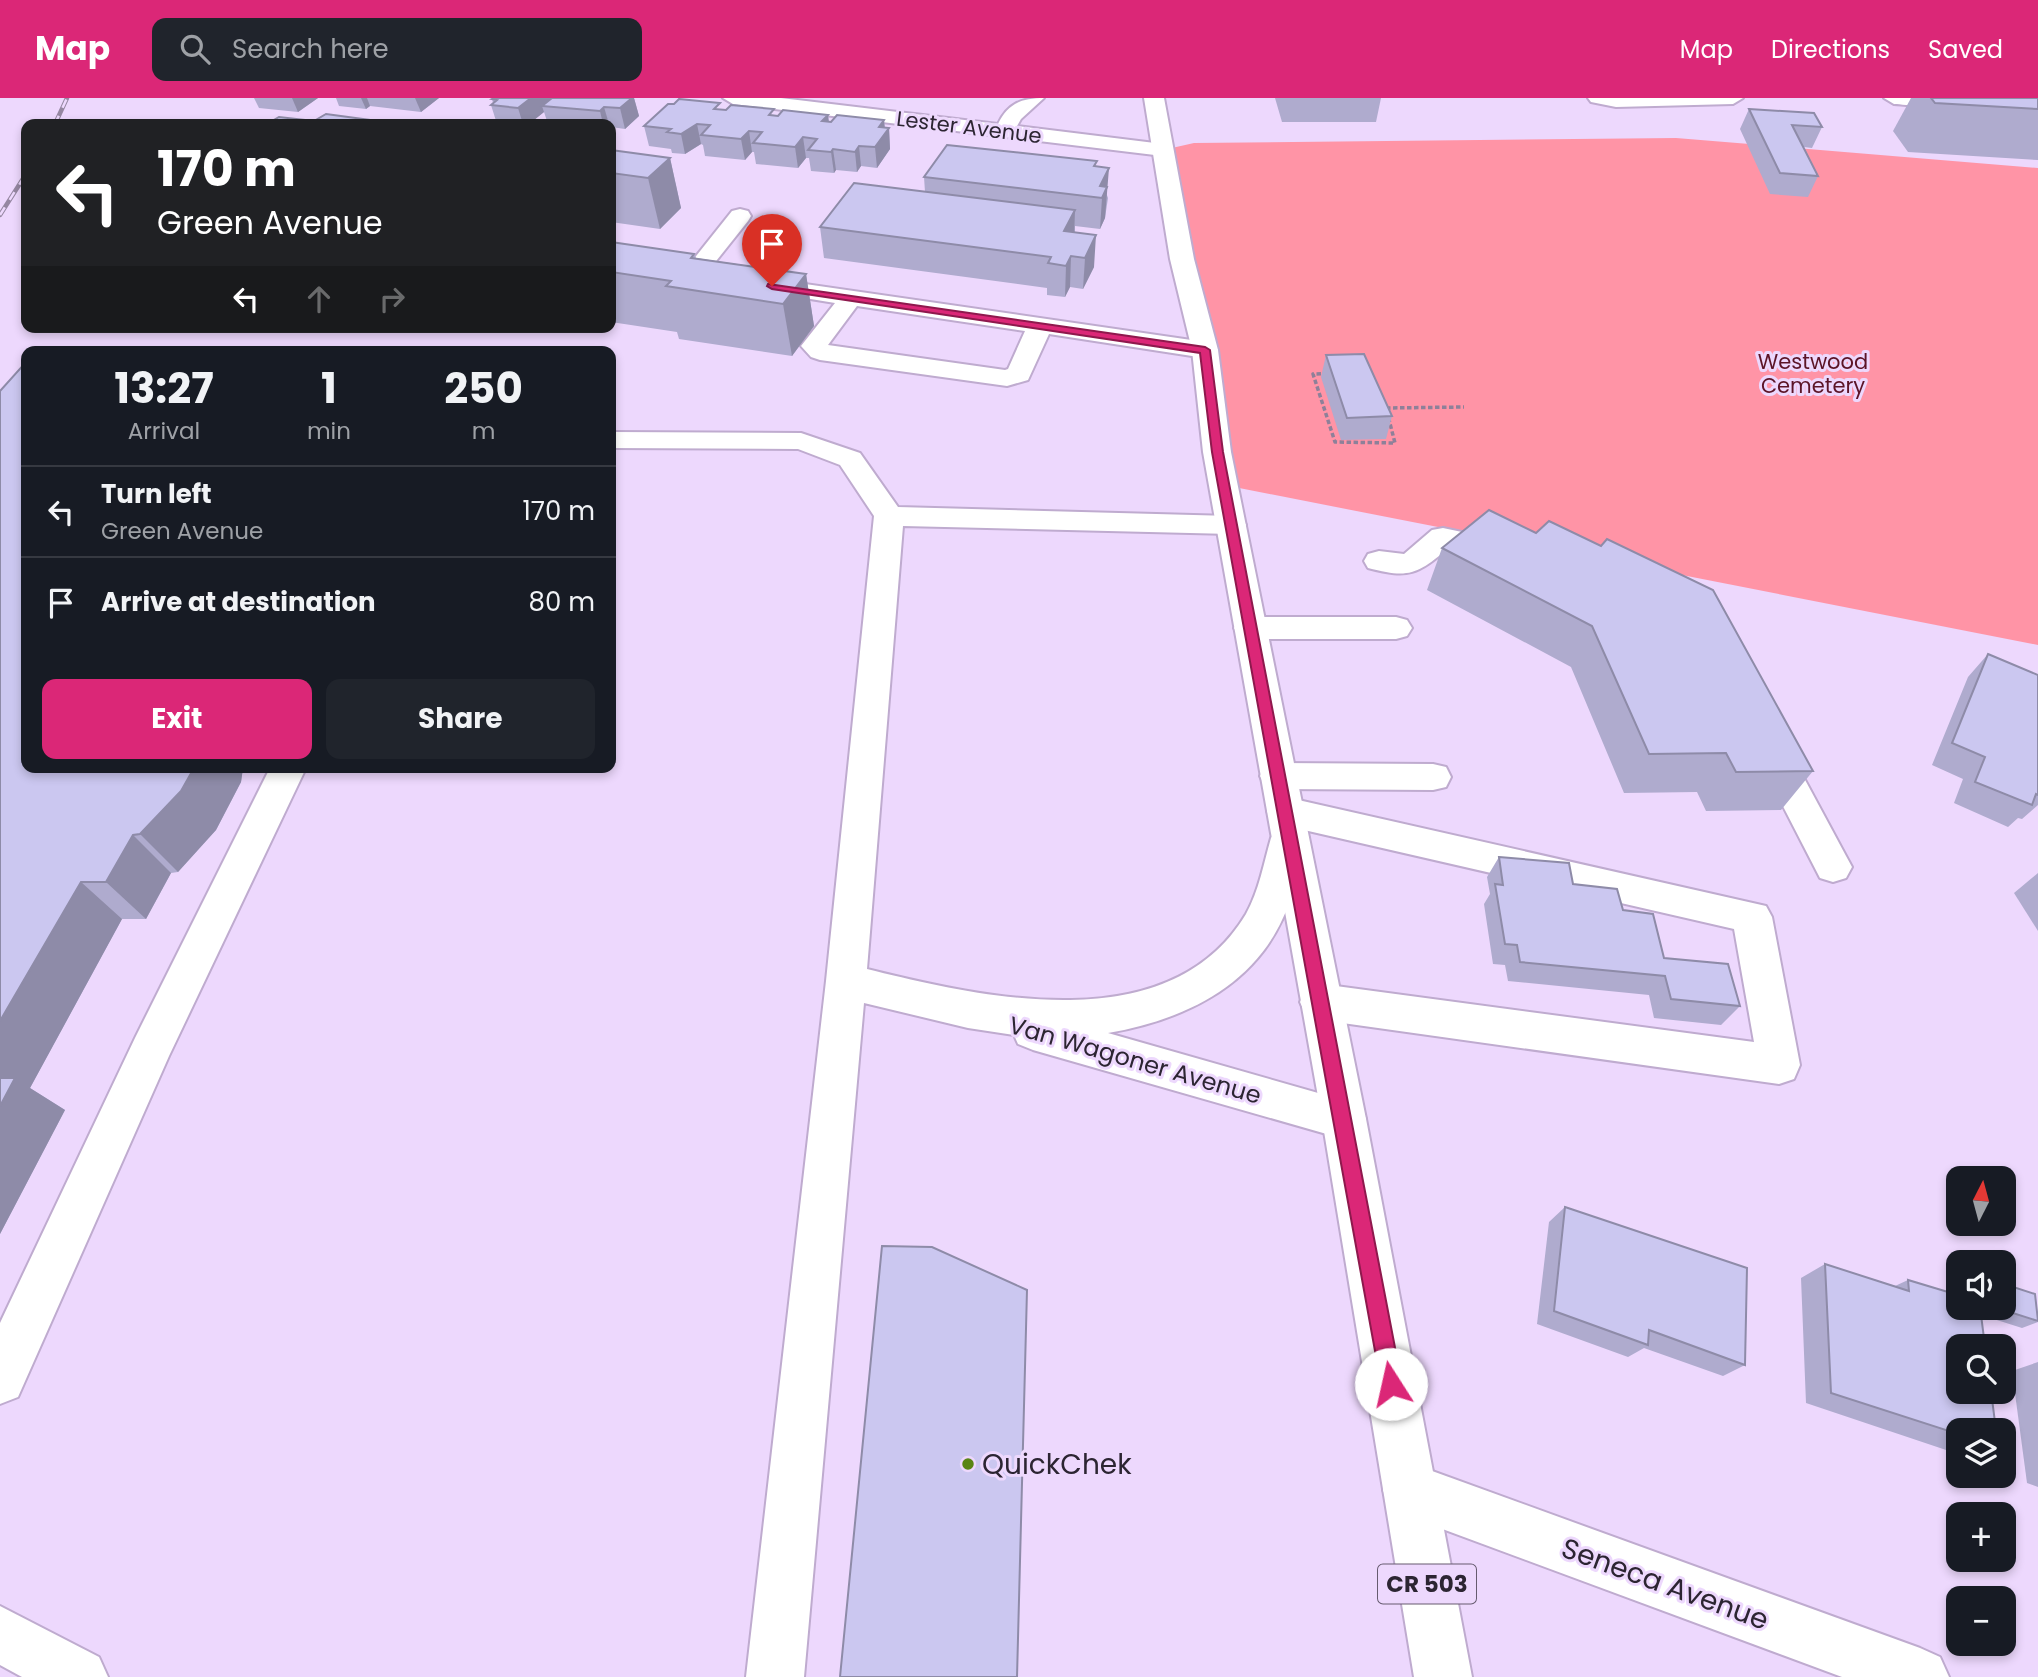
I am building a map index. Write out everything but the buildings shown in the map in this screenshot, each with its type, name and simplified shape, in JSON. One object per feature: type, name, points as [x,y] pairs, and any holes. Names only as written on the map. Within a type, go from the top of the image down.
[{"type":"street","name":"Lester Avenue","points":[[733,98],[1163,150]]},
{"type":"street","points":[[1005,131],[1012,116],[1034,98]]},
{"type":"street","name":"CR 503","points":[[1154,98],[1182,259],[1205,350],[1217,452],[1344,1119],[1443,1677]]},
{"type":"street","points":[[1598,98],[1616,101],[1733,98]]},
{"type":"street","points":[[1894,98],[1973,103],[1988,98]]},
{"type":"street","points":[[693,275],[740,216]]},
{"type":"street","points":[[665,271],[1205,350]]},
{"type":"street","points":[[851,298],[814,346],[820,352],[1007,378],[1018,374],[1040,326]]},
{"type":"street","points":[[616,440],[801,441],[850,459],[889,516],[846,981],[775,1677]]},
{"type":"street","points":[[889,516],[1231,525]]},
{"type":"street","points":[[1379,561],[1410,564],[1443,537],[1534,557]]},
{"type":"street","points":[[1250,628],[1396,628]]},
{"type":"street","points":[[1758,723],[1833,867]]},
{"type":"street","points":[[0,1379],[150,1051],[286,773]]},
{"type":"street","points":[[1284,808],[1433,777]]},
{"type":"street","points":[[846,981],[927,1002],[1020,1018],[1064,1020],[1127,1013],[1193,988],[1234,960],[1260,926],[1284,808]]},
{"type":"street","points":[[1284,808],[1752,918],[1779,1065],[1321,1002]]},
{"type":"street","name":"Van Wagoner Avenue","points":[[927,1002],[1344,1119]]},
{"type":"street","name":"Seneca Avenue","points":[[1410,1490],[1920,1677]]},
{"type":"street","points":[[0,1634],[79,1677]]},
{"type":"path","points":[[1369,373],[1386,408],[1395,443],[1335,442],[1313,374],[1369,373]]},
{"type":"path","points":[[1386,408],[1464,407]]},
{"type":"green space","name":"Westwood Cemetery","points":[[1676,138],[2038,168],[2038,645],[1224,485],[1163,150],[1194,143]]},
{"type":"railway","points":[[57,119],[67,98]]},
{"type":"railway","points":[[0,215],[21,182]]},
{"type":"place","name":"QuickChek","points":[[968,1464]]},
{"type":"route","points":[[772,286],[1205,350],[1217,452],[1344,1119],[1391,1384]]}]
